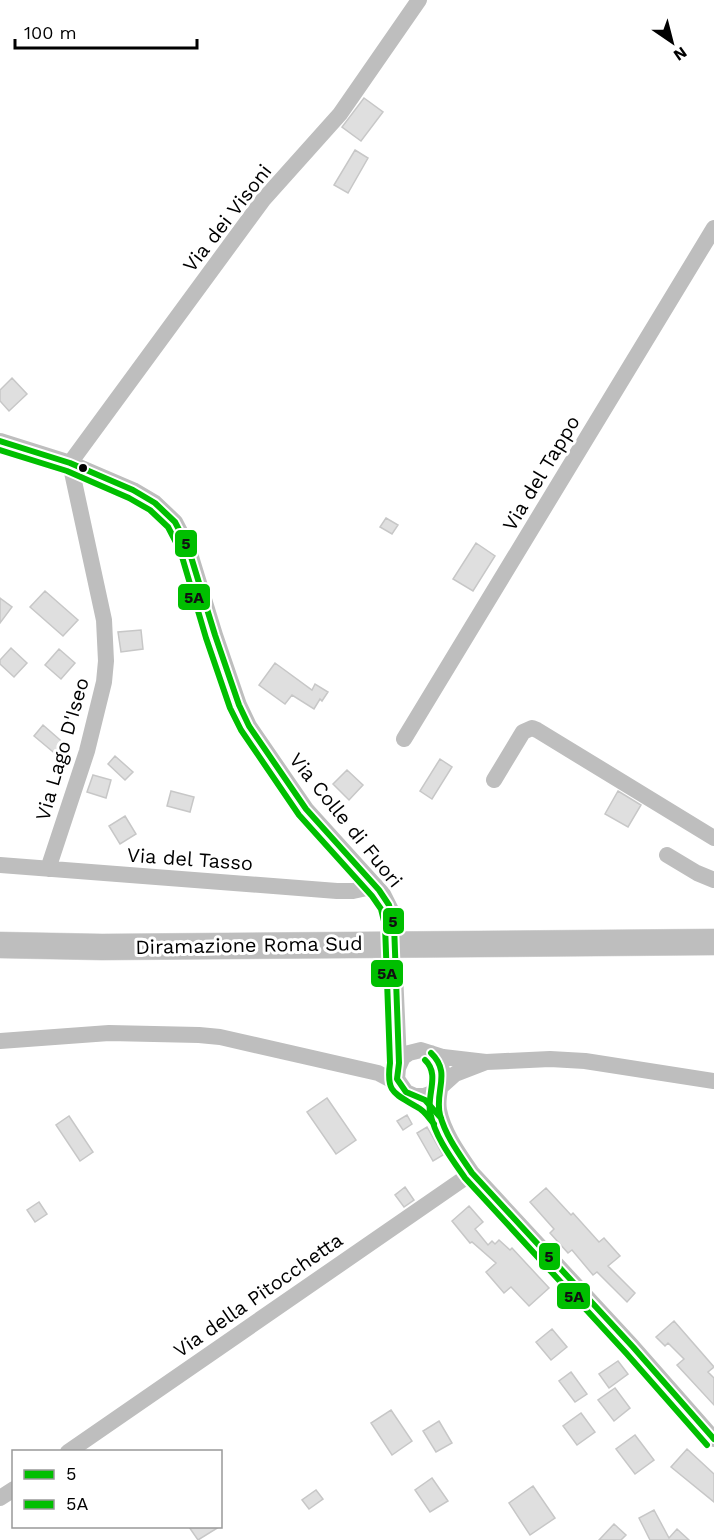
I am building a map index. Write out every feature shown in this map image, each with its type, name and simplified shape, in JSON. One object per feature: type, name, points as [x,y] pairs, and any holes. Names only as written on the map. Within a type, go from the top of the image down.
[{"type":"highway","name":"Diramazione Roma Sud","points":[[0,945],[102,947],[714,942]]},
{"type":"highway","name":"Diramazione Roma Sud","points":[[0,960],[247,962],[714,959]]},
{"type":"street","name":"Via dei Visoni","points":[[70,463],[263,200],[340,114],[419,0]]},
{"type":"street","name":"Via del Tappo","points":[[404,739],[714,228]]},
{"type":"street","name":"Via Colle di Fuori","points":[[0,441],[70,463],[138,492],[155,503],[175,522],[188,547],[239,705],[249,726],[306,809],[376,886],[389,905],[394,924]]},
{"type":"street","name":"Via Lago D'Iseo","points":[[48,869],[87,751],[104,682],[106,661],[104,620],[70,463]]},
{"type":"street","points":[[494,780],[523,732],[537,730],[714,838]]},
{"type":"street","points":[[667,855],[697,873],[714,880]]},
{"type":"street","name":"Via del Tasso","points":[[0,865],[337,891],[353,891],[376,886]]},
{"type":"street","points":[[395,972],[399,1084]]},
{"type":"street","points":[[397,1023],[406,1040],[436,1057],[442,1067],[443,1074],[438,1098],[441,1118],[472,1173],[633,1347],[714,1439]]},
{"type":"street","points":[[0,1041],[109,1033],[220,1037],[385,1076],[399,1084],[406,1092],[420,1097],[441,1118]]},
{"type":"street","points":[[363,1069],[385,1070],[399,1063],[409,1053],[426,1052],[443,1057],[486,1062],[574,1060],[714,1081]]},
{"type":"street","points":[[420,1097],[432,1094],[455,1074],[486,1062]]},
{"type":"street","name":"Via della Pitocchetta","points":[[71,1450],[472,1173]]},
{"type":"building","points":[[364,98],[383,112],[361,141],[342,127]]},
{"type":"building","points":[[355,150],[368,158],[348,193],[334,185]]},
{"type":"building","points":[[12,378],[27,394],[9,411],[0,401],[0,390]]},
{"type":"building","points":[[386,518],[398,525],[392,534],[380,527]]},
{"type":"building","points":[[476,543],[495,556],[473,591],[453,579]]},
{"type":"building","points":[[45,591],[78,620],[63,636],[30,607]]},
{"type":"building","points":[[0,598],[12,607],[0,623]]},
{"type":"building","points":[[141,630],[143,649],[121,652],[118,632]]},
{"type":"building","points":[[11,648],[27,663],[14,677],[0,664],[0,660]]},
{"type":"building","points":[[59,649],[75,663],[61,679],[45,665]]},
{"type":"building","points":[[275,663],[312,690],[315,684],[328,692],[322,701],[320,699],[314,709],[292,695],[285,704],[259,685]]},
{"type":"building","points":[[43,725],[67,746],[58,756],[34,736]]},
{"type":"building","points":[[115,756],[133,772],[125,780],[108,764]]},
{"type":"building","points":[[440,759],[452,767],[432,799],[420,791]]},
{"type":"building","points":[[347,770],[363,785],[349,800],[333,784]]},
{"type":"building","points":[[93,775],[111,780],[106,798],[87,792]]},
{"type":"building","points":[[171,791],[194,797],[190,812],[167,806]]},
{"type":"building","points":[[618,791],[641,805],[628,827],[605,814]]},
{"type":"building","points":[[125,816],[136,834],[120,844],[109,826]]},
{"type":"building","points":[[327,1098],[356,1140],[336,1154],[307,1112]]},
{"type":"building","points":[[407,1115],[412,1124],[403,1130],[397,1121]]},
{"type":"building","points":[[69,1116],[93,1152],[80,1161],[56,1125]]},
{"type":"building","points":[[427,1127],[443,1155],[433,1161],[417,1133]]},
{"type":"building","points":[[405,1187],[414,1200],[404,1207],[395,1195]]},
{"type":"building","points":[[546,1188],[599,1242],[604,1238],[620,1256],[608,1266],[635,1293],[627,1302],[597,1272],[593,1275],[572,1250],[568,1253],[550,1233],[554,1229],[530,1202]]},
{"type":"building","points":[[39,1202],[47,1214],[35,1222],[27,1210]]},
{"type":"building","points":[[469,1206],[483,1222],[475,1229],[488,1245],[492,1241],[495,1244],[499,1240],[510,1250],[512,1248],[549,1288],[529,1306],[511,1287],[504,1293],[486,1272],[496,1263],[472,1242],[470,1243],[452,1221]]},
{"type":"building","points":[[674,1321],[714,1367],[708,1372],[714,1378],[714,1405],[677,1365],[684,1359],[668,1343],[665,1346],[656,1337]]},
{"type":"building","points":[[552,1329],[567,1347],[551,1360],[536,1342]]},
{"type":"building","points":[[618,1361],[628,1374],[609,1388],[599,1374]]},
{"type":"building","points":[[571,1372],[587,1394],[575,1402],[559,1381]]},
{"type":"building","points":[[615,1388],[630,1408],[614,1421],[598,1400]]},
{"type":"building","points":[[391,1410],[412,1441],[392,1455],[371,1423]]},
{"type":"building","points":[[581,1413],[595,1432],[577,1445],[563,1426]]},
{"type":"building","points":[[439,1421],[452,1443],[436,1452],[423,1431]]},
{"type":"building","points":[[635,1435],[654,1460],[635,1474],[616,1449]]},
{"type":"building","points":[[687,1449],[714,1474],[714,1502],[671,1467]]},
{"type":"building","points":[[432,1478],[448,1501],[430,1512],[415,1490]]},
{"type":"building","points":[[533,1486],[555,1518],[530,1535],[509,1503]]},
{"type":"building","points":[[316,1490],[323,1499],[309,1509],[302,1500]]},
{"type":"building","points":[[654,1510],[669,1538],[677,1529],[689,1540],[650,1540],[639,1518]]},
{"type":"building","points":[[614,1524],[626,1535],[621,1540],[599,1540]]},
{"type":"building","points":[[190,1528],[217,1528],[198,1540]]},
{"type":"transit line","name":"5","points":[[0,441],[70,463],[133,490],[155,503],[175,522],[188,547],[215,635],[239,705],[249,726],[306,809],[379,890],[389,905],[394,924],[399,1063],[397,1079],[406,1092],[425,1100],[441,1118]]},
{"type":"transit line","name":"5A","points":[[0,450],[67,471],[129,498],[150,510],[168,527],[180,550],[206,638],[230,708],[241,730],[299,815],[381,909],[385,925],[389,1081],[397,1095],[422,1110],[434,1124]]},
{"type":"transit line","name":"5","points":[[431,1053],[440,1068],[440,1115],[454,1146],[472,1173],[633,1347],[714,1439]]},
{"type":"transit line","name":"5A","points":[[425,1060],[432,1072],[430,1105],[432,1121],[444,1147],[465,1178],[707,1445]]}]
